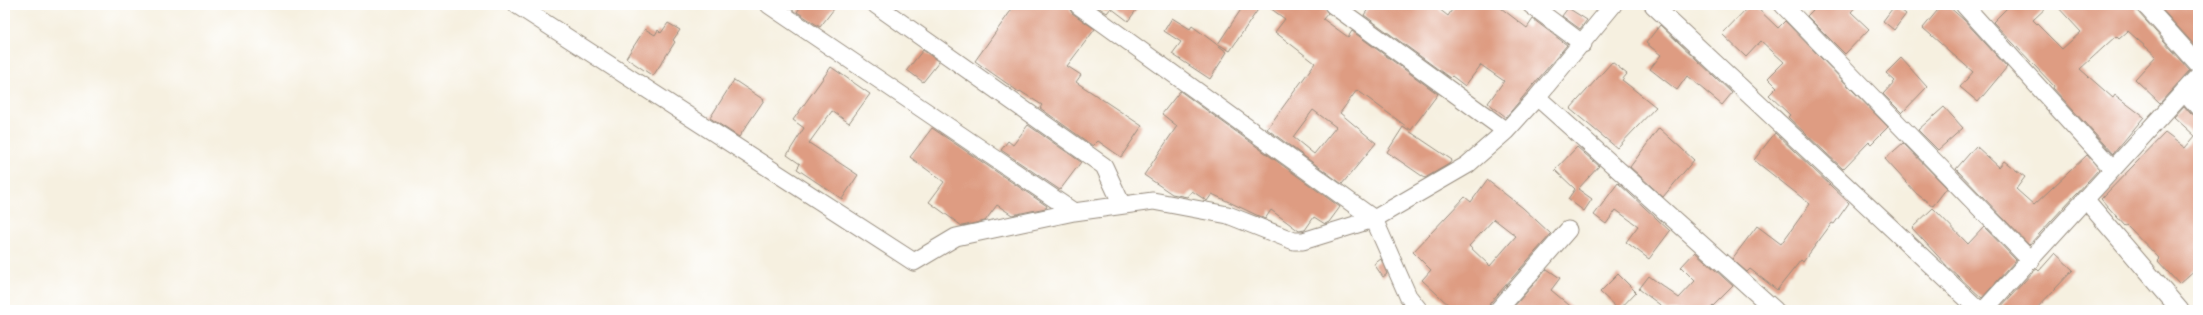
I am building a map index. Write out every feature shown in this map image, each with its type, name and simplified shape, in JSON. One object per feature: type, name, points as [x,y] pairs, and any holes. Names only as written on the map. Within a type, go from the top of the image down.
[{"type":"street","points":[[517,5],[914,262],[956,238],[1074,212],[1153,201],[1228,215],[1294,241],[1303,241],[1374,219],[1467,165],[1506,131],[1583,44],[1613,5]]},
{"type":"street","points":[[769,5],[1074,212]]},
{"type":"street","points":[[876,5],[1104,166],[1122,205]]},
{"type":"street","points":[[1078,5],[1374,219],[1408,296],[1418,310]]},
{"type":"street","points":[[1333,5],[1506,131]]},
{"type":"street","points":[[1531,5],[1583,44]]},
{"type":"street","points":[[1653,5],[1980,310]]},
{"type":"street","points":[[1782,5],[2031,261]]},
{"type":"street","points":[[1964,5],[2113,169]]},
{"type":"street","points":[[2145,5],[2198,64]]},
{"type":"street","points":[[1984,310],[2031,261],[2198,76]]},
{"type":"street","points":[[2184,91],[2198,107]]},
{"type":"street","points":[[1537,97],[1775,310]]},
{"type":"street","points":[[2085,200],[2180,310]]},
{"type":"street","points":[[1498,310],[1568,230]]},
{"type":"building","points":[[802,5],[837,5],[820,27],[797,12]]},
{"type":"building","points":[[1015,5],[1068,5],[1072,13],[1095,29],[1067,66],[1081,75],[1076,82],[1142,126],[1121,157],[1098,141],[1093,146],[1040,108],[1042,105],[1020,91],[1019,92],[975,61]]},
{"type":"building","points":[[1095,5],[1140,5],[1128,21],[1111,8],[1107,13]]},
{"type":"building","points":[[1244,5],[1261,5],[1230,51],[1218,44]]},
{"type":"building","points":[[1266,5],[1323,5],[1328,13],[1323,19],[1348,37],[1352,31],[1438,94],[1411,130],[1357,90],[1340,113],[1376,143],[1342,184],[1267,129],[1315,63],[1275,32],[1285,19]],"holes":[[[1313,110],[1336,127],[1314,154],[1293,137]]]},
{"type":"building","points":[[1371,5],[1434,5],[1448,16],[1455,5],[1497,5],[1527,28],[1533,19],[1567,45],[1506,117],[1488,103],[1504,81],[1481,65],[1465,86],[1452,76],[1450,78],[1364,15]]},
{"type":"building","points":[[1750,5],[1754,5],[1778,28],[1785,21],[1888,127],[1871,144],[1869,142],[1843,169],[1788,117],[1790,115],[1769,95],[1777,87],[1768,78],[1784,62],[1761,41],[1746,57],[1722,34]]},
{"type":"building","points":[[1818,5],[1857,5],[1851,12],[1869,29],[1845,54],[1807,16]]},
{"type":"building","points":[[1895,5],[1906,14],[1894,30],[1883,21]]},
{"type":"building","points":[[1942,5],[1947,5],[1964,20],[2007,67],[1978,102],[1960,87],[1973,72],[1923,28]]},
{"type":"building","points":[[2010,5],[2049,5],[2033,20],[2062,49],[2081,32],[2056,5],[2135,5],[2138,12],[2190,70],[2160,103],[2135,79],[2156,56],[2128,31],[2119,39],[2116,36],[2080,69],[2113,98],[2115,95],[2144,117],[2113,154],[2053,88],[2054,86],[1993,22]]},
{"type":"building","points":[[2158,5],[2198,5],[2198,49]]},
{"type":"building","points":[[1568,8],[1587,20],[1580,29],[1562,16]]},
{"type":"building","points":[[1172,18],[1190,29],[1192,26],[1227,52],[1210,79],[1172,54],[1181,42],[1164,31]]},
{"type":"building","points":[[668,23],[680,30],[673,40],[675,42],[653,76],[626,58],[645,29],[655,35],[658,30],[661,33]]},
{"type":"building","points":[[1660,25],[1732,93],[1722,105],[1687,76],[1677,90],[1650,69],[1661,55],[1646,43]]},
{"type":"building","points":[[923,50],[939,62],[923,82],[907,70]]},
{"type":"building","points":[[1901,58],[1927,87],[1902,113],[1883,94],[1895,81],[1886,73]]},
{"type":"building","points":[[1612,62],[1627,74],[1622,80],[1656,107],[1617,148],[1570,109]]},
{"type":"building","points":[[831,67],[870,94],[849,123],[832,111],[809,143],[858,175],[842,199],[797,169],[800,164],[787,155],[804,128],[793,120]]},
{"type":"building","points":[[734,80],[764,100],[739,137],[710,118]]},
{"type":"building","points":[[1180,91],[1340,207],[1329,222],[1325,224],[1314,217],[1305,230],[1299,231],[1271,210],[1265,219],[1212,194],[1207,201],[1192,191],[1187,197],[1172,194],[1144,175],[1177,126],[1162,114]]},
{"type":"building","points":[[2184,106],[2191,114],[2198,117],[2198,267],[2179,284],[2158,261],[2160,259],[2127,225],[2125,226],[2101,199],[2165,133],[2185,148],[2195,136],[2174,117]]},
{"type":"building","points":[[1944,107],[1963,128],[1938,150],[1918,130]]},
{"type":"building","points":[[1028,125],[1081,162],[1060,190],[1001,150],[1008,141],[1013,145]]},
{"type":"building","points":[[1403,127],[1452,160],[1449,164],[1425,178],[1387,152]]},
{"type":"building","points":[[932,128],[1047,206],[1046,208],[1012,215],[997,205],[985,221],[962,226],[929,202],[944,182],[910,157]]},
{"type":"building","points":[[1659,128],[1694,160],[1663,197],[1630,167]]},
{"type":"building","points":[[1775,133],[1849,203],[1803,262],[1801,260],[1777,290],[1750,269],[1747,272],[1732,259],[1757,226],[1781,244],[1810,204],[1754,160]]},
{"type":"building","points":[[1903,143],[1947,188],[1933,206],[1917,194],[1885,159]]},
{"type":"building","points":[[1976,146],[1999,167],[2004,161],[2025,177],[2016,189],[2034,205],[2087,155],[2099,169],[2029,245],[1956,169]]},
{"type":"building","points":[[1577,147],[1599,166],[1578,189],[1592,199],[1584,211],[1568,199],[1575,189],[1555,170]]},
{"type":"building","points":[[1487,180],[1523,208],[1551,234],[1490,303],[1488,310],[1454,310],[1422,280],[1431,270],[1413,252],[1465,197],[1471,202]],"holes":[[[1494,219],[1516,236],[1490,266],[1469,246]]]},
{"type":"building","points":[[1618,183],[1670,231],[1649,259],[1626,242],[1638,226],[1616,210],[1606,224],[1594,215]]},
{"type":"building","points":[[1933,208],[1968,244],[1984,227],[2016,260],[1982,298],[1948,267],[1912,228]]},
{"type":"building","points":[[1695,252],[1733,286],[1709,310],[1667,310],[1639,289],[1649,276],[1679,298],[1695,281],[1681,267]]},
{"type":"building","points":[[2055,253],[2073,270],[2035,310],[1998,310],[2034,271],[2037,269],[2039,271]]},
{"type":"building","points":[[1381,259],[1387,274],[1383,277],[1374,264]]},
{"type":"building","points":[[1547,269],[1560,278],[1551,290],[1575,310],[1511,310]]},
{"type":"building","points":[[1618,274],[1636,292],[1619,310],[1600,292]]}]
